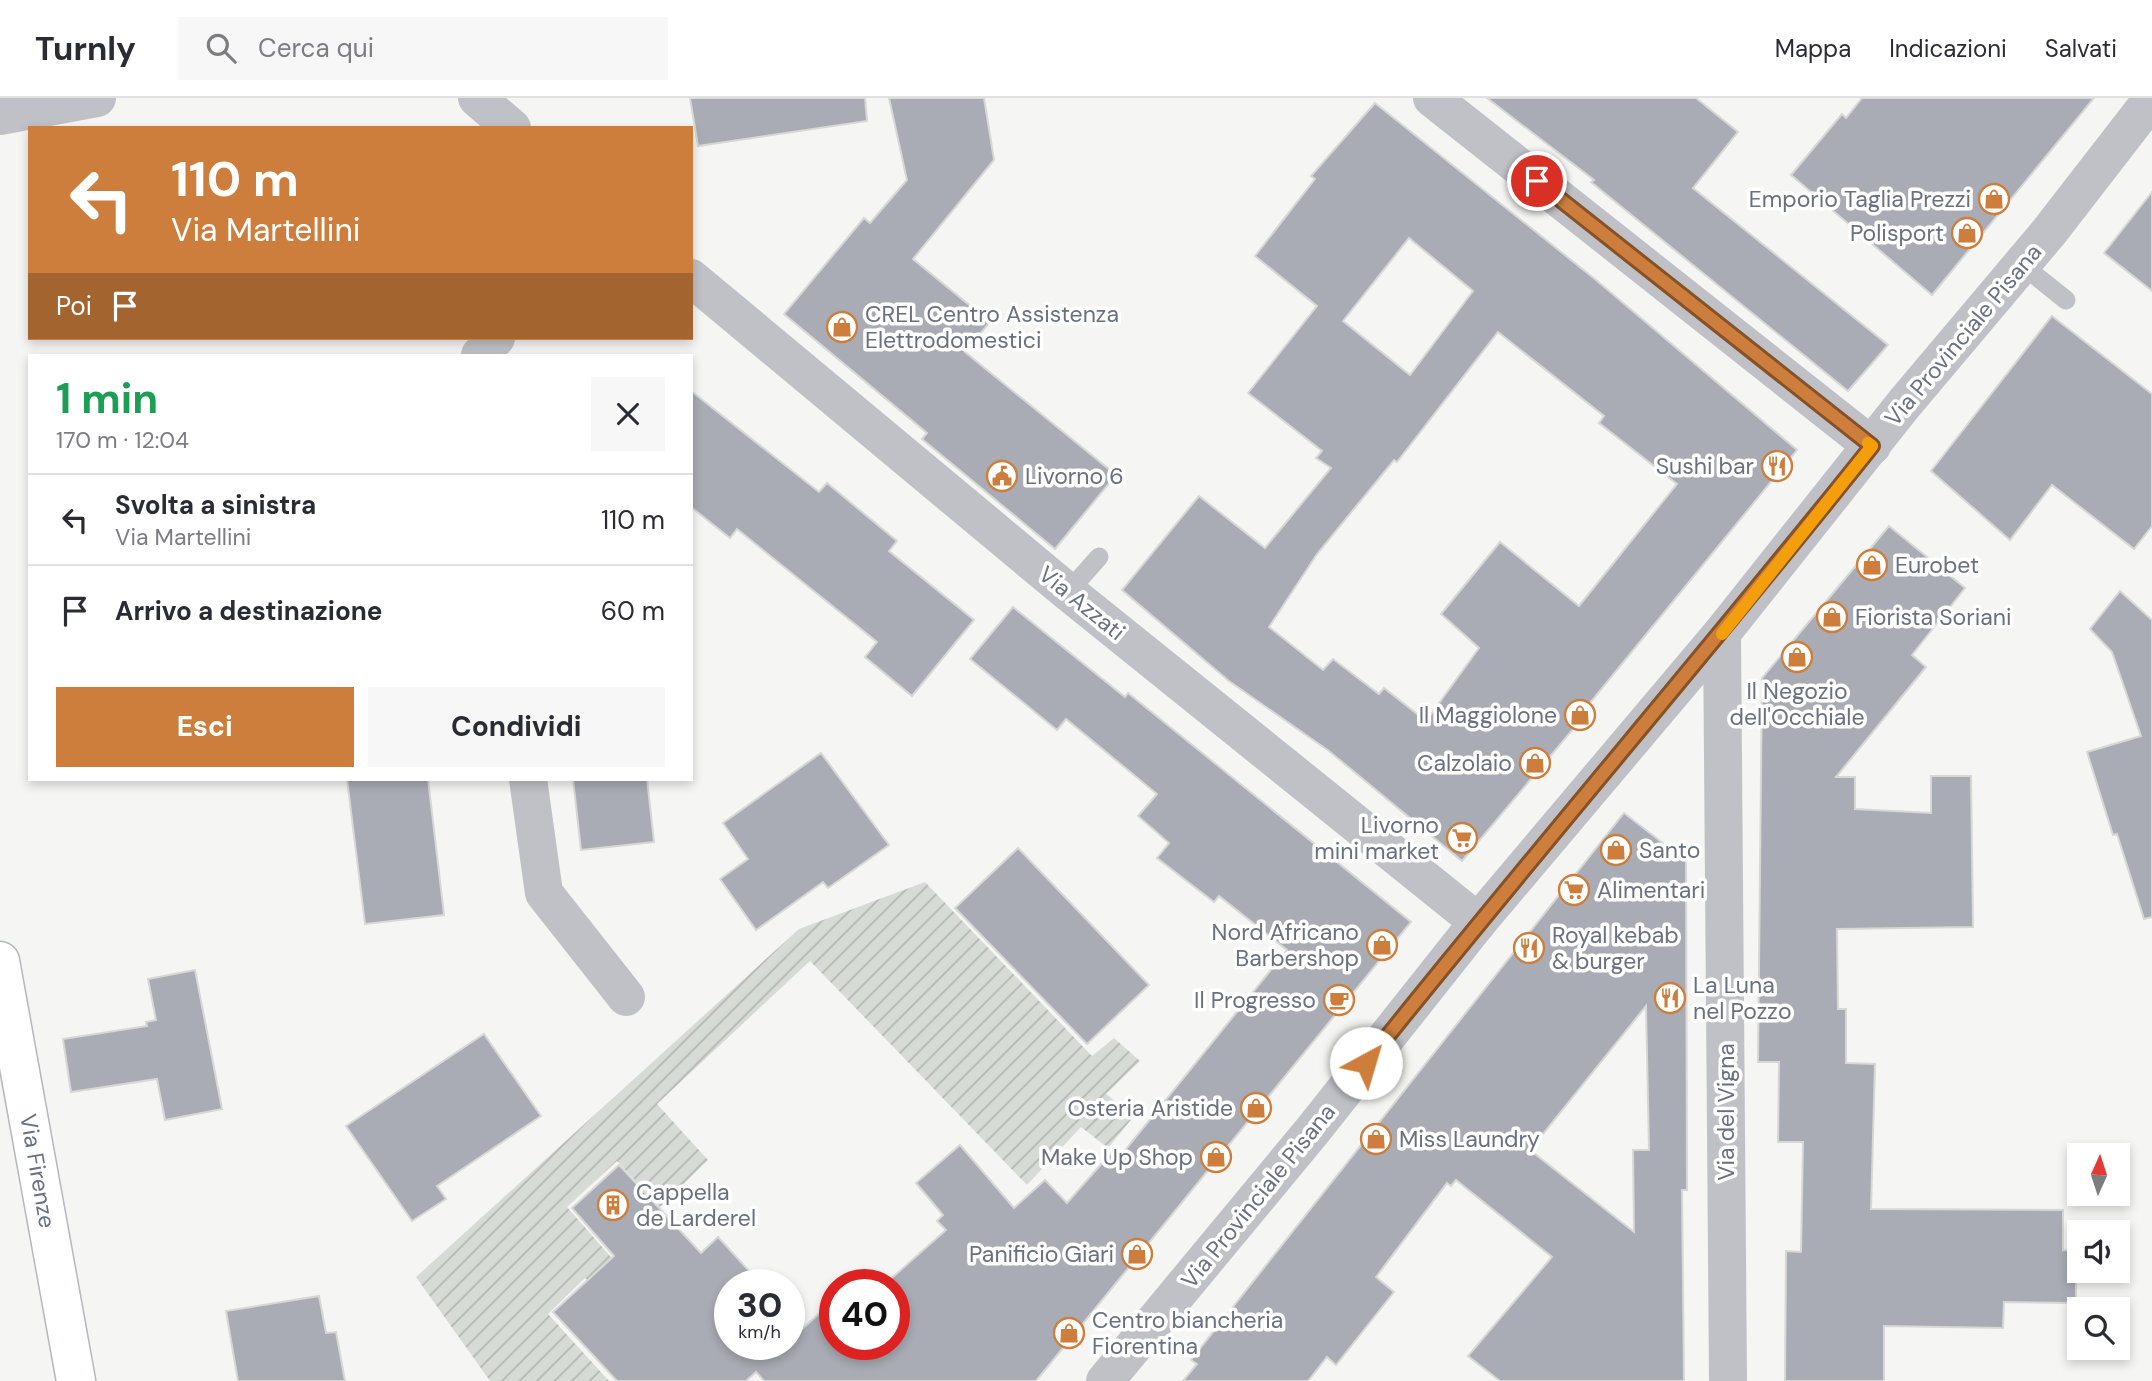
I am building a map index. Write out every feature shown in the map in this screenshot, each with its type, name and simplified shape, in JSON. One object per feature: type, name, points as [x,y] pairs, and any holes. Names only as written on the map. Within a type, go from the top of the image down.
[{"type":"main road","name":"Via Firenze","points":[[0,961],[76,1381]]},
{"type":"street","points":[[0,116],[97,98]]},
{"type":"street","points":[[477,98],[510,126]]},
{"type":"street","points":[[1432,98],[1872,446]]},
{"type":"street","name":"Via Provinciale Pisana","points":[[1105,1381],[1313,1130],[1478,922],[1722,633],[2152,99]]},
{"type":"street","name":"Via Azzati","points":[[693,280],[1068,592],[1478,922]]},
{"type":"street","points":[[481,354],[494,340]]},
{"type":"street","name":"Via del Vigna","points":[[1722,633],[1728,1381]]},
{"type":"street","points":[[528,781],[544,894],[626,997]]},
{"type":"lane","points":[[2021,264],[2066,300]]},
{"type":"lane","points":[[1068,592],[1099,557]]},
{"type":"shaded area","points":[[925,882],[1092,1056],[1114,1038],[1140,1061],[1106,1094],[1134,1116],[1108,1148],[1081,1127],[1027,1185],[810,961],[657,1104],[708,1160],[660,1207],[617,1161],[567,1207],[647,1298],[625,1318],[585,1278],[548,1314],[609,1381],[490,1381],[416,1277],[799,929]]},
{"type":"building","points":[[690,98],[865,98],[867,121],[698,146]]},
{"type":"building","points":[[889,98],[984,98],[994,160],[913,259],[990,322],[965,352],[1116,475],[1055,549],[922,439],[927,433],[784,314],[864,218],[870,223],[907,180]]},
{"type":"building","points":[[1487,98],[1696,98],[1738,132],[1693,188],[1888,345],[1848,391],[1591,182],[1594,180]]},
{"type":"building","points":[[1862,98],[2094,98],[1932,295],[1791,175],[1842,114],[1846,118]]},
{"type":"building","points":[[1375,103],[1596,280],[1797,450],[1571,726],[1574,728],[1462,861],[1329,751],[1229,681],[1122,590],[1199,496],[1265,548],[1331,468],[1316,458],[1322,451],[1248,393],[1317,306],[1255,256],[1315,179],[1311,176]],"holes":[[[1409,238],[1473,291],[1410,375],[1343,321]],[[1498,332],[1604,416],[1599,423],[1677,484],[1579,606],[1500,542],[1441,614],[1479,648],[1426,721],[1384,688],[1379,694],[1333,659],[1323,670],[1269,627],[1317,554],[1394,460],[1397,462]]]},
{"type":"building","points":[[2152,192],[2152,291],[2104,253]]},
{"type":"building","points":[[2052,316],[2152,394],[2152,526],[2134,549],[2052,485],[2010,540],[1931,471]]},
{"type":"building","points":[[693,393],[819,492],[827,483],[897,541],[889,551],[974,620],[912,696],[865,657],[877,642],[737,529],[730,538],[693,509]]},
{"type":"building","points":[[1889,526],[1965,588],[1912,655],[1926,667],[1836,777],[1855,777],[1855,809],[1931,813],[1931,776],[1971,776],[1973,927],[1837,929],[1838,1009],[1846,1009],[1846,1063],[1875,1064],[1871,1209],[2063,1210],[2063,1250],[2067,1250],[2067,1283],[2076,1283],[2076,1297],[2067,1297],[2067,1303],[2004,1302],[2003,1328],[1884,1326],[1884,1381],[1785,1381],[1786,1251],[1801,1252],[1803,1142],[1778,1142],[1779,1062],[1758,1062],[1762,678]]},
{"type":"building","points":[[2120,591],[2152,620],[2152,917],[2144,919],[2117,834],[2113,835],[2087,752],[2141,736],[2112,652],[2090,629]]},
{"type":"building","points":[[1013,607],[1125,697],[1128,693],[1411,922],[1036,1381],[764,1381],[756,1372],[746,1381],[617,1381],[553,1312],[614,1256],[572,1208],[619,1165],[701,1253],[718,1237],[747,1269],[714,1269],[714,1360],[805,1360],[805,1326],[819,1314],[819,1360],[910,1360],[910,1269],[902,1269],[946,1230],[937,1221],[943,1215],[916,1183],[960,1145],[1014,1208],[1045,1180],[1067,1203],[1111,1153],[1118,1159],[1287,950],[1219,896],[1214,902],[1157,858],[1169,843],[1138,816],[1157,794],[1066,719],[1057,730],[970,659]]},
{"type":"building","points":[[821,753],[889,845],[828,888],[823,882],[756,930],[720,879],[748,859],[723,823]]},
{"type":"building","points":[[347,781],[428,781],[444,915],[365,924]]},
{"type":"building","points":[[573,781],[647,781],[654,842],[581,850]]},
{"type":"building","points":[[1624,813],[1686,861],[1687,1190],[1682,1190],[1684,1381],[1500,1381],[1468,1356],[1552,1257],[1456,1180],[1451,1186],[1447,1183],[1376,1277],[1394,1292],[1336,1365],[1327,1357],[1308,1381],[1183,1381],[1197,1364],[1191,1360]],"holes":[[[1646,1006],[1649,1150],[1633,1150],[1634,1232],[1530,1150]]]},
{"type":"building","points":[[1018,848],[1149,985],[1087,1044],[955,908]]},
{"type":"building","points":[[195,970],[222,1109],[165,1120],[157,1079],[71,1092],[63,1039],[147,1026],[146,1022],[156,1020],[148,979]]},
{"type":"building","points":[[484,1034],[541,1116],[437,1186],[446,1199],[412,1221],[346,1126]]},
{"type":"building","points":[[319,1296],[326,1333],[336,1332],[345,1381],[238,1381],[226,1311]]},
{"type":"slow traffic","points":[[1722,634],[1872,446],[1868,443]]},
{"type":"place","name":"Emporio Taglia Prezzi","points":[[1994,199]]},
{"type":"place","name":"Polisport","points":[[1967,233]]},
{"type":"place","name":"CREL Centro Assistenza Elettrodomestici","points":[[842,327]]},
{"type":"place","name":"Sushi bar","points":[[1777,466]]},
{"type":"place","name":"Livorno 6","points":[[1002,476]]},
{"type":"place","name":"Eurobet","points":[[1872,565]]},
{"type":"place","name":"Fiorista Soriani","points":[[1832,617]]},
{"type":"place","name":"Il Negozio dell'Occhiale","points":[[1797,657]]},
{"type":"place","name":"Il Maggiolone","points":[[1580,715]]},
{"type":"place","name":"Calzolaio","points":[[1535,763]]},
{"type":"place","name":"Livorno mini market","points":[[1462,838]]},
{"type":"place","name":"Santo","points":[[1616,850]]},
{"type":"place","name":"Alimentari","points":[[1574,890]]},
{"type":"place","name":"Nord Africano Barbershop","points":[[1382,945]]},
{"type":"place","name":"Royal kebab & burger","points":[[1529,948]]},
{"type":"place","name":"La Luna nel Pozzo","points":[[1670,998]]},
{"type":"place","name":"Il Progresso","points":[[1339,1000]]},
{"type":"place","name":"Osteria Aristide","points":[[1256,1108]]},
{"type":"place","name":"Miss Laundry","points":[[1376,1139]]},
{"type":"place","name":"Make Up Shop","points":[[1216,1157]]},
{"type":"place","name":"Cappella de Larderel","points":[[613,1205]]},
{"type":"place","name":"Panificio Giari","points":[[1137,1254]]},
{"type":"place","name":"Centro biancheria Fiorentina","points":[[1069,1333]]},
{"type":"route","points":[[1366,1063],[1478,922],[1722,633],[1872,446],[1537,181]]}]
